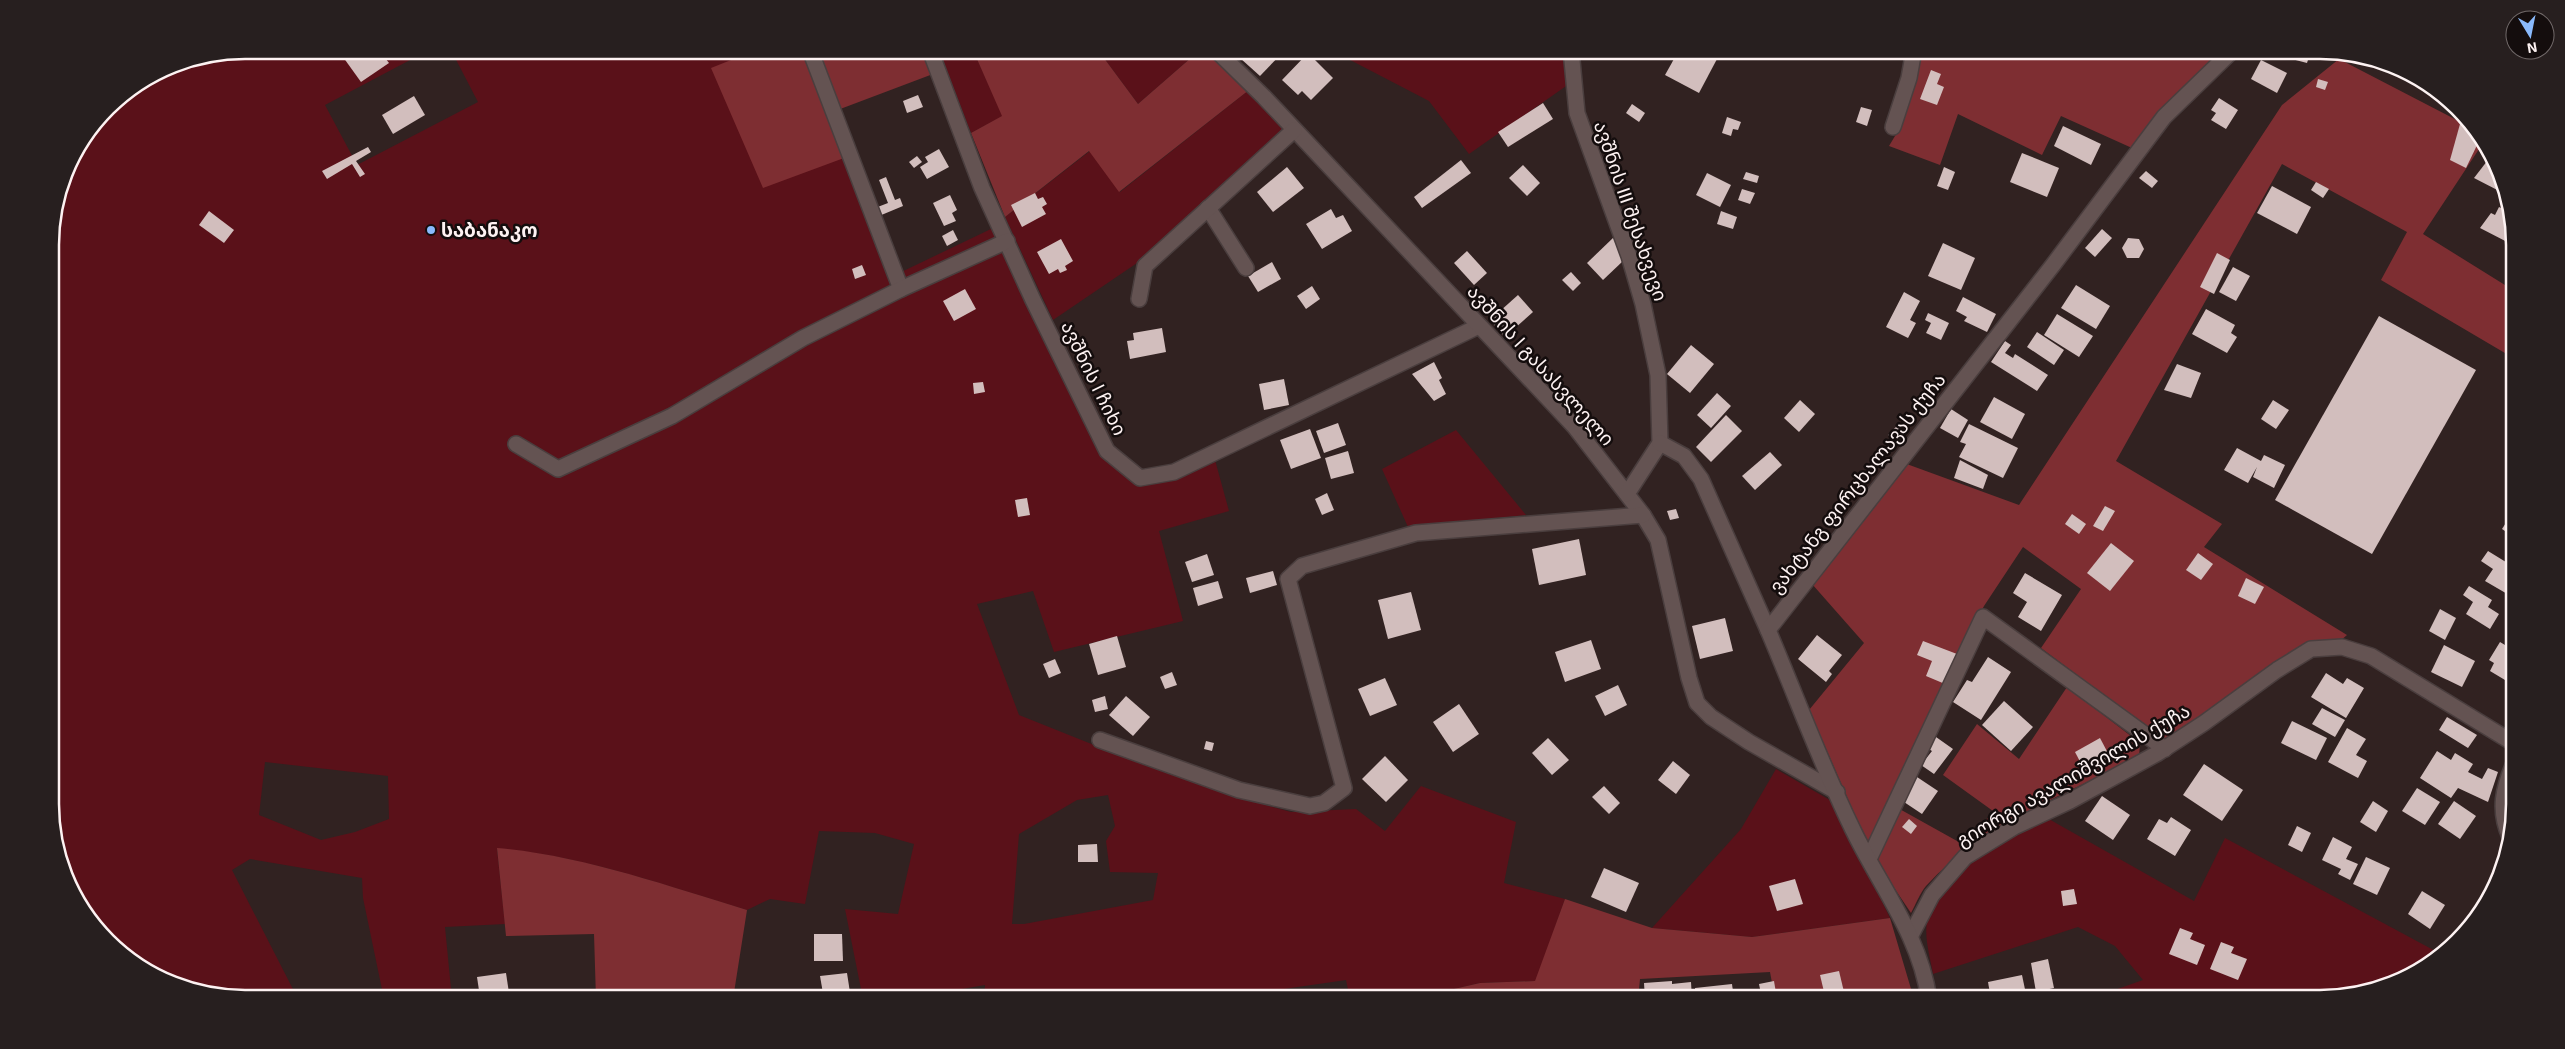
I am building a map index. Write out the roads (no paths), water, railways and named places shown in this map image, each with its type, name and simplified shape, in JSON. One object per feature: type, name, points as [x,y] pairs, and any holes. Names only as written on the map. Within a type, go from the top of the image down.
[{"type":"street","points":[[813,59],[901,289]]},
{"type":"street","name":"ავშნის I ჩიხი","points":[[933,59],[982,188],[1107,451],[1140,478],[1174,472],[1479,326]]},
{"type":"street","name":"ავშნის I გასასვლელი","points":[[1225,59],[1574,426],[1643,515],[1658,540],[1689,678],[1697,703],[1711,717],[1750,742],[1837,792]]},
{"type":"street","name":"ავშნის III შესახვევი","points":[[1572,59],[1577,113],[1629,256],[1643,304],[1658,375],[1660,443]]},
{"type":"street","points":[[1893,127],[1909,78],[1912,59]]},
{"type":"street","name":"ვახტანგ ფირცხალავას ქუჩა","points":[[1768,630],[2053,265],[2164,117],[2224,59]]},
{"type":"street","points":[[1139,299],[1145,266],[1294,130]]},
{"type":"street","points":[[1208,208],[1246,268]]},
{"type":"street","points":[[516,444],[558,469],[672,416],[802,338],[901,289],[1007,241]]},
{"type":"street","points":[[1627,494],[1660,443],[1684,456],[1702,480],[1837,792],[1869,860],[1911,935],[1928,990]]},
{"type":"street","points":[[1100,740],[1239,790],[1310,806],[1324,803],[1344,788],[1288,579],[1302,566],[1416,533],[1643,515]]},
{"type":"street","points":[[1869,860],[1983,617],[2165,749]]},
{"type":"street","name":"გიორგი ავალიშვილის ქუჩა","points":[[1911,935],[1932,895],[1965,858],[2014,827],[2070,801],[2165,749],[2277,670],[2311,649],[2342,647],[2371,656],[2506,738]]},
{"type":"street","points":[[2505,827],[2502,820],[2506,789]]},
{"type":"place","name":"საბანაკო","points":[[431,230]]}]
